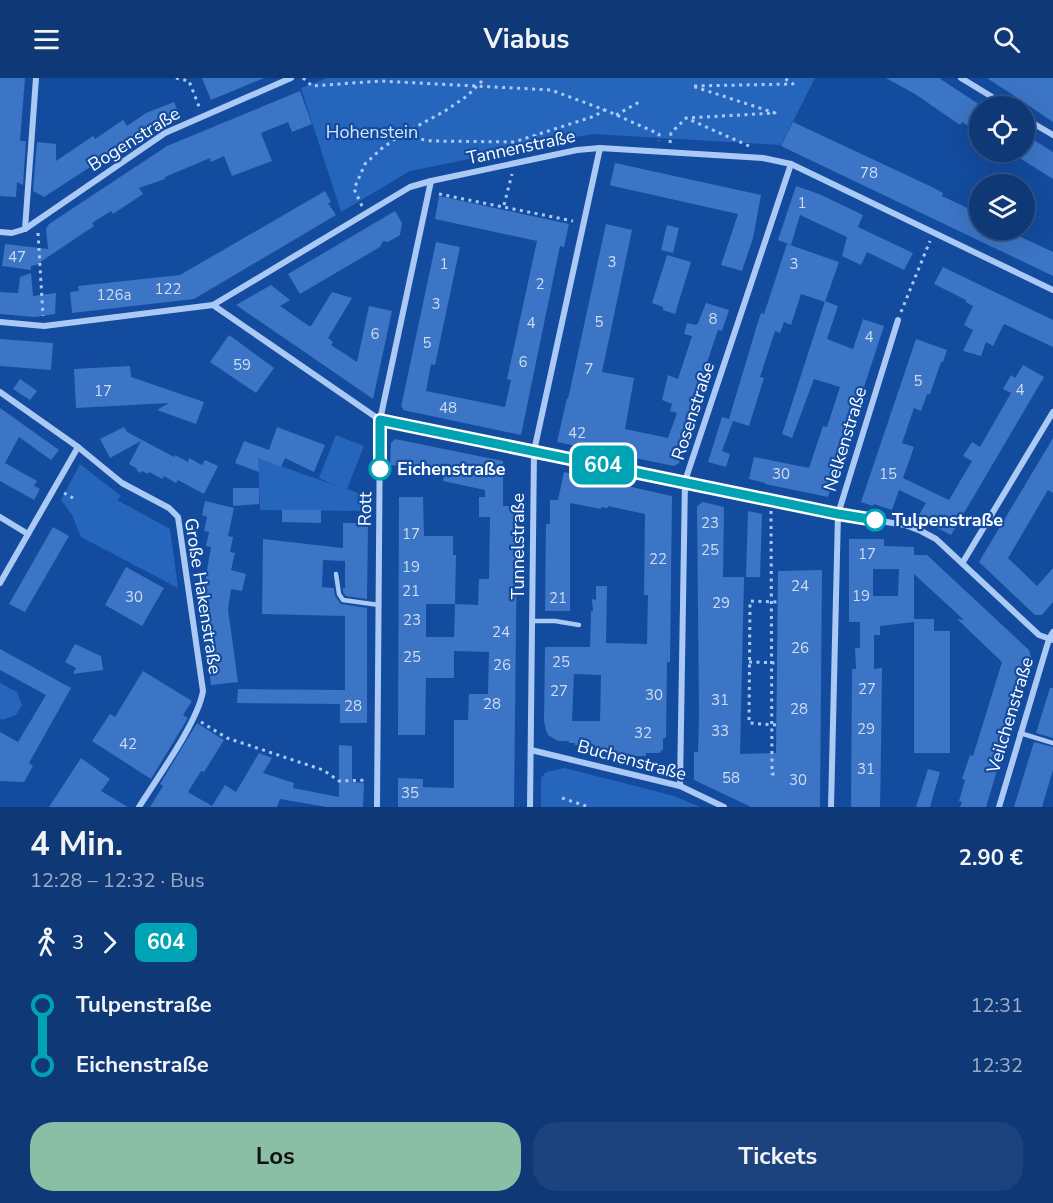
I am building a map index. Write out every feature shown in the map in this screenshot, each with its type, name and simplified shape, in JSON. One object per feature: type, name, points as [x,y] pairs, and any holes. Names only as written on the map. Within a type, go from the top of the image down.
[{"type":"street","points":[[25,229],[36,78]]},
{"type":"street","name":"Bogenstraße","points":[[0,232],[12,233],[25,229],[165,133],[291,78]]},
{"type":"street","points":[[961,78],[991,96]]},
{"type":"street","points":[[1035,124],[1053,135]]},
{"type":"street","name":"Tannenstraße","points":[[0,322],[44,326],[213,305],[410,188],[431,181],[514,163],[577,150],[600,148],[763,158],[791,164],[1053,290]]},
{"type":"street","name":"Tunnelstraße","points":[[530,807],[534,451],[600,148]]},
{"type":"street","name":"Rosenstraße","points":[[680,786],[685,481],[791,164]]},
{"type":"street","name":"Rott","points":[[377,807],[380,420],[431,181]]},
{"type":"street","points":[[213,305],[380,420],[838,514],[905,525],[921,531],[936,539],[963,562],[1040,635],[1051,639]]},
{"type":"street","name":"Nelkenstraße","points":[[831,807],[838,514],[898,320]]},
{"type":"street","name":"Große Hakenstraße","points":[[0,392],[78,447],[122,483],[169,508],[178,517],[203,691],[202,701],[194,718],[139,807]]},
{"type":"street","points":[[963,562],[1053,412]]},
{"type":"street","points":[[0,583],[78,447]]},
{"type":"street","points":[[0,517],[28,534]]},
{"type":"street","name":"Veilchenstraße","points":[[999,807],[1053,632]]},
{"type":"street","name":"Buchenstraße","points":[[531,750],[680,786],[724,807]]},
{"type":"lane","points":[[336,574],[339,594],[343,600],[379,605]]},
{"type":"lane","points":[[533,621],[555,621],[579,626]]},
{"type":"lane","points":[[1020,733],[1053,743]]},
{"type":"path","points":[[176,78],[189,81],[203,116]]},
{"type":"path","points":[[303,78],[312,86],[380,81],[551,90],[605,110],[659,134],[658,151]]},
{"type":"path","points":[[365,213],[354,189],[365,164],[399,136],[467,96],[485,78]]},
{"type":"path","points":[[669,152],[671,133],[686,118],[775,113],[692,86],[793,84],[784,78]]},
{"type":"path","points":[[616,115],[641,101]]},
{"type":"path","points":[[399,136],[432,141],[514,142],[595,116],[605,110]]},
{"type":"path","points":[[686,118],[749,146]]},
{"type":"path","points":[[504,206],[514,163]]},
{"type":"path","points":[[429,192],[584,223]]},
{"type":"path","points":[[898,320],[933,233]]},
{"type":"path","points":[[38,242],[44,326]]},
{"type":"path","points":[[771,500],[771,663],[774,725],[772,774],[776,774]]},
{"type":"path","points":[[774,725],[749,723],[748,662],[750,601],[777,602]]},
{"type":"path","points":[[748,662],[778,663]]},
{"type":"path","points":[[194,718],[227,738],[323,770],[339,781],[377,780]]},
{"type":"path","points":[[562,798],[589,807]]},
{"type":"green space","name":"Hohenstein","points":[[327,78],[815,78],[781,145],[592,134],[410,171],[341,212],[301,88]]},
{"type":"green space","points":[[336,435],[364,446],[347,489],[368,497],[368,511],[260,510],[258,458],[337,486],[319,478]]},
{"type":"green space","points":[[80,464],[121,496],[117,500],[170,529],[178,588],[81,537],[72,515],[61,500]]},
{"type":"green space","points":[[0,683],[17,692],[22,705],[16,715],[2,720],[0,718]]},
{"type":"green space","points":[[565,768],[674,796],[700,807],[541,807],[541,778],[546,772]]},
{"type":"building","points":[[0,78],[25,78],[20,141],[26,141],[23,185],[17,182],[16,197],[0,196]]},
{"type":"building","points":[[202,78],[264,78],[211,100]]},
{"type":"building","points":[[886,78],[939,78],[969,98],[969,126],[962,122],[960,125],[915,94]]},
{"type":"building","points":[[987,78],[1053,78],[1053,122],[1035,110],[1035,96],[1014,96]]},
{"type":"building","points":[[300,91],[312,124],[292,132],[288,122],[261,133],[272,161],[232,176],[224,156],[211,162],[210,158],[165,177],[165,179],[139,188],[143,194],[113,214],[111,211],[92,223],[94,226],[36,265],[31,266],[31,270],[2,266],[5,244],[48,249],[46,229],[49,224],[167,146]]},
{"type":"building","points":[[174,102],[179,114],[158,123],[44,197],[33,191],[37,142],[56,144],[56,161],[93,136],[95,139],[123,120],[127,126],[146,113]]},
{"type":"building","points":[[793,122],[932,187],[943,193],[942,196],[969,209],[969,236],[781,146]]},
{"type":"building","points":[[1035,141],[1053,152],[1053,179],[1026,162],[1035,162]]},
{"type":"building","points":[[615,163],[761,195],[753,238],[742,271],[721,265],[738,214],[610,185]]},
{"type":"building","points":[[796,186],[863,215],[858,227],[913,253],[904,270],[867,252],[861,265],[842,256],[847,237],[800,215],[791,245],[778,240]]},
{"type":"building","points":[[325,191],[331,202],[328,203],[336,215],[194,299],[72,313],[70,292],[79,291],[78,286],[180,275]]},
{"type":"building","points":[[439,196],[569,224],[564,247],[560,246],[521,435],[403,410],[401,407],[436,242],[460,247],[435,365],[431,364],[426,391],[505,407],[511,380],[507,379],[537,241],[435,219]]},
{"type":"building","points":[[395,211],[402,223],[400,235],[388,242],[383,241],[380,247],[300,294],[288,274]]},
{"type":"building","points":[[606,224],[632,230],[602,372],[634,378],[625,429],[668,438],[677,413],[670,411],[672,404],[662,400],[668,375],[678,379],[692,336],[684,334],[687,323],[696,325],[698,323],[706,303],[729,310],[722,331],[718,330],[692,410],[696,411],[679,463],[674,466],[557,442]]},
{"type":"building","points":[[667,225],[679,228],[673,253],[661,250]]},
{"type":"building","points":[[978,240],[1027,240],[1053,252],[1053,276]]},
{"type":"building","points":[[787,244],[839,262],[825,302],[801,294],[791,325],[784,322],[780,333],[775,331],[760,377],[764,378],[749,426],[733,421],[722,451],[730,454],[726,467],[708,462],[722,417],[729,419],[757,325],[761,313],[764,314]]},
{"type":"building","points":[[667,255],[691,262],[675,314],[652,303]]},
{"type":"building","points":[[943,267],[1053,320],[1053,347],[1004,324],[993,346],[986,342],[981,356],[963,351],[973,330],[964,325],[973,306],[934,284]]},
{"type":"building","points":[[31,273],[33,296],[56,293],[55,314],[35,317],[0,314],[0,292],[18,293],[20,277]]},
{"type":"building","points":[[271,285],[290,300],[280,306],[309,326],[332,292],[352,298],[328,338],[333,342],[331,345],[357,362],[369,306],[392,311],[373,399],[236,305]]},
{"type":"building","points":[[825,301],[838,306],[827,339],[853,349],[863,319],[884,326],[828,497],[749,479],[754,457],[809,468],[823,426],[827,427],[840,387],[814,379],[792,438],[782,434]]},
{"type":"building","points":[[229,335],[274,368],[256,393],[210,362]]},
{"type":"building","points":[[0,339],[53,343],[51,370],[0,366]]},
{"type":"building","points":[[916,339],[947,350],[921,411],[914,408],[902,443],[914,447],[903,478],[949,500],[972,461],[963,456],[972,442],[980,447],[1011,393],[1003,389],[1011,375],[1015,378],[1023,365],[1044,377],[951,535],[917,518],[926,503],[899,490],[892,510],[861,502]]},
{"type":"building","points":[[130,366],[131,377],[204,402],[196,424],[157,410],[169,403],[76,408],[74,369]]},
{"type":"building","points":[[20,379],[37,391],[30,400],[13,389]]},
{"type":"building","points":[[0,408],[59,450],[51,460],[19,437],[5,463],[37,481],[34,486],[40,489],[34,500],[0,481]]},
{"type":"building","points":[[124,427],[127,432],[174,457],[175,455],[188,462],[189,458],[202,465],[205,460],[218,466],[204,494],[178,480],[176,483],[164,476],[162,479],[149,472],[148,474],[142,471],[139,473],[129,464],[141,441],[110,458],[100,439]]},
{"type":"building","points":[[277,427],[325,445],[314,472],[285,458],[281,467],[258,458],[259,472],[235,463],[244,441],[269,450]]},
{"type":"building","points":[[1053,438],[1053,493],[1048,490],[1008,558],[1037,586],[1053,568],[1053,602],[1042,615],[1035,615],[979,562]]},
{"type":"building","points":[[395,439],[503,461],[503,506],[514,506],[514,538],[517,538],[514,807],[398,807],[398,778],[423,779],[423,787],[454,788],[454,720],[468,720],[469,694],[488,694],[489,652],[454,651],[454,678],[426,678],[425,735],[398,735],[399,497],[423,497],[424,536],[453,536],[453,555],[456,555],[455,604],[478,605],[479,579],[489,579],[490,517],[479,517],[479,497],[485,497],[485,490],[443,481],[444,474],[419,469],[418,474],[398,471],[399,466],[390,465],[391,443]],"holes":[[[426,604],[455,604],[454,637],[426,637]]]},
{"type":"building","points":[[564,472],[672,496],[670,662],[667,662],[666,738],[663,738],[663,749],[659,753],[646,753],[646,756],[620,756],[620,753],[609,753],[609,749],[594,749],[594,745],[575,745],[569,741],[558,741],[548,735],[546,730],[544,721],[545,647],[590,647],[592,599],[596,600],[596,586],[607,586],[606,643],[647,644],[648,595],[644,595],[645,514],[608,506],[608,508],[601,507],[601,509],[570,503],[570,611],[545,611],[546,524],[550,524],[550,500],[558,500]],"holes":[[[574,674],[601,675],[600,721],[572,721]]]},
{"type":"building","points":[[233,488],[259,488],[259,504],[233,506]]},
{"type":"building","points":[[205,501],[234,508],[228,536],[233,537],[230,552],[235,553],[231,570],[246,574],[242,591],[231,589],[228,610],[238,682],[211,685],[201,605],[211,547],[206,546],[209,532],[204,531],[207,517],[202,515]]},
{"type":"building","points":[[703,502],[724,507],[723,577],[744,577],[740,754],[776,753],[778,571],[822,570],[820,807],[751,807],[694,780],[694,752],[698,752],[699,716],[697,506]]},
{"type":"building","points":[[282,510],[321,510],[321,523],[282,522]]},
{"type":"building","points":[[748,511],[762,514],[760,577],[746,577]]},
{"type":"building","points":[[343,523],[368,523],[367,599],[346,596],[343,592],[345,561],[323,560],[322,587],[334,588],[335,596],[341,604],[367,608],[367,723],[340,723],[340,704],[237,703],[238,689],[345,690],[345,616],[262,614],[263,539],[343,548]]},
{"type":"building","points":[[53,527],[69,536],[25,612],[9,604]]},
{"type":"building","points":[[849,539],[884,539],[884,546],[914,547],[914,555],[927,555],[1029,650],[1031,657],[986,807],[960,807],[962,802],[959,801],[965,780],[962,779],[970,755],[973,756],[1002,662],[957,619],[964,620],[914,574],[914,622],[880,626],[880,635],[874,635],[874,669],[882,668],[881,753],[878,753],[881,754],[880,807],[851,807],[852,669],[856,669],[855,648],[860,648],[860,622],[849,622]],"holes":[[[873,569],[899,569],[898,596],[873,596]]]},
{"type":"building","points":[[126,567],[164,588],[142,626],[105,605]]},
{"type":"building","points":[[914,619],[934,619],[934,631],[950,631],[950,753],[914,753]]},
{"type":"building","points":[[75,644],[101,656],[103,670],[73,674],[76,668],[65,662]]},
{"type":"building","points":[[0,649],[71,688],[29,763],[33,766],[24,782],[0,781],[0,732],[18,742],[46,695],[0,670]]},
{"type":"building","points":[[143,671],[192,701],[183,715],[188,718],[151,779],[92,741],[110,714],[115,717]]},
{"type":"building","points":[[1050,688],[1053,688],[1053,738],[1036,733]]},
{"type":"building","points":[[197,723],[224,740],[188,792],[212,806],[225,785],[236,792],[259,753],[272,758],[263,773],[294,783],[293,788],[339,797],[339,745],[352,746],[352,782],[364,783],[363,807],[327,807],[280,799],[277,807],[150,807],[163,786],[160,784]]},
{"type":"building","points":[[1034,742],[1053,747],[1053,770],[1042,807],[1014,807]]},
{"type":"building","points":[[81,758],[110,779],[101,791],[128,807],[49,807]]},
{"type":"building","points":[[928,769],[940,772],[930,807],[916,807]]},
{"type":"bus line","name":"604","points":[[380,469],[380,420],[875,520]]},
{"type":"place","name":"Eichenstraße","points":[[380,469]]},
{"type":"place","name":"Tulpenstraße","points":[[875,520]]}]
